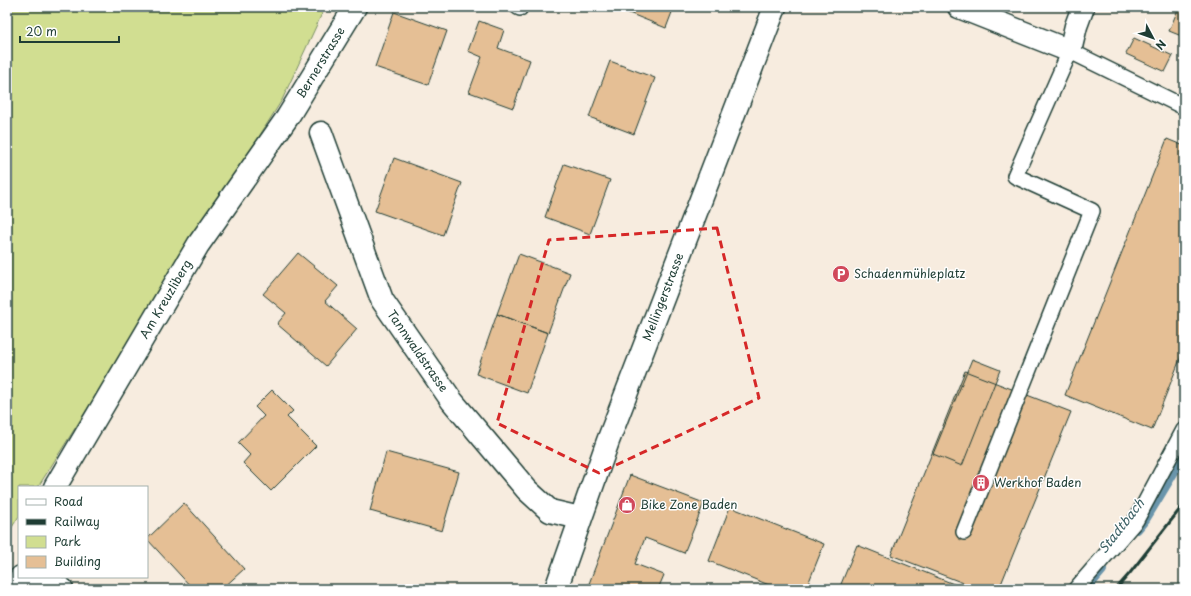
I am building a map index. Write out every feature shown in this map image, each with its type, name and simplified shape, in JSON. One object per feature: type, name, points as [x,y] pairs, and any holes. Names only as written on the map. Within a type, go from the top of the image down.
[{"type":"street","name":"Bernerstrasse","points":[[287,118],[355,7]]},
{"type":"street","name":"Mellingerstrasse","points":[[556,589],[608,441],[775,7]]},
{"type":"street","points":[[959,7],[1070,51],[1076,26],[1083,7]]},
{"type":"street","name":"Am Kreuzliberg","points":[[55,486],[198,245],[287,118]]},
{"type":"street","name":"Tannwaldstrasse","points":[[321,133],[382,300],[452,401],[526,490],[550,511],[580,518]]},
{"type":"street","points":[[15,589],[20,578]]},
{"type":"street","points":[[34,578],[62,589]]},
{"type":"lane","points":[[964,532],[1092,211],[1015,176],[1070,51],[1184,107]]},
{"type":"lane","points":[[1076,589],[1136,520],[1184,430]]},
{"type":"highlighted area","points":[[717,228],[759,398],[599,473],[497,423],[549,240]]},
{"type":"green space","points":[[7,7],[325,7],[282,100],[39,486],[18,486],[18,518],[7,535]]},
{"type":"building","points":[[614,7],[674,7],[666,28]]},
{"type":"building","points":[[1179,7],[1184,7],[1184,37],[1169,31]]},
{"type":"building","points":[[394,12],[447,31],[428,85],[375,67]]},
{"type":"building","points":[[479,21],[504,30],[498,48],[530,60],[513,108],[469,92],[482,57],[468,51]]},
{"type":"building","points":[[1134,38],[1173,56],[1165,72],[1126,54]]},
{"type":"building","points":[[610,61],[655,78],[634,134],[589,117]]},
{"type":"building","points":[[1167,139],[1184,146],[1184,349],[1152,430],[1065,395]]},
{"type":"building","points":[[394,158],[462,183],[443,235],[375,211]]},
{"type":"building","points":[[564,164],[610,180],[590,234],[545,217]]},
{"type":"building","points":[[298,253],[338,286],[325,301],[357,329],[326,366],[277,324],[286,313],[263,294]]},
{"type":"building","points":[[519,254],[570,273],[548,333],[497,314]]},
{"type":"building","points":[[497,314],[548,333],[527,393],[476,374]]},
{"type":"building","points":[[972,359],[1000,370],[962,466],[933,454]]},
{"type":"building","name":"Werkhof Baden","points":[[965,371],[1071,412],[999,589],[979,589],[891,555]]},
{"type":"building","points":[[272,390],[293,411],[287,417],[316,446],[271,491],[243,463],[250,455],[238,443],[264,416],[255,407]]},
{"type":"building","points":[[386,452],[459,472],[442,531],[370,511]]},
{"type":"building","points":[[630,475],[704,503],[684,553],[645,538],[635,564],[664,575],[658,589],[587,589]]},
{"type":"building","points":[[184,503],[244,569],[222,589],[193,589],[148,540],[148,538]]},
{"type":"building","points":[[730,507],[824,544],[806,589],[779,589],[709,561]]},
{"type":"building","points":[[857,545],[966,589],[839,589]]},
{"type":"waterway","name":"Stadtbach","points":[[1137,529],[1146,518],[1184,455]]},
{"type":"waterway","name":"Stadtbach","points":[[1086,589],[1102,570]]},
{"type":"railway","points":[[1116,589],[1184,504]]},
{"type":"place","name":"Schadenmühleplatz","points":[[841,274]]},
{"type":"place","name":"Werkhof Baden","points":[[981,483]]},
{"type":"place","name":"Bike Zone Baden","points":[[627,505]]}]
